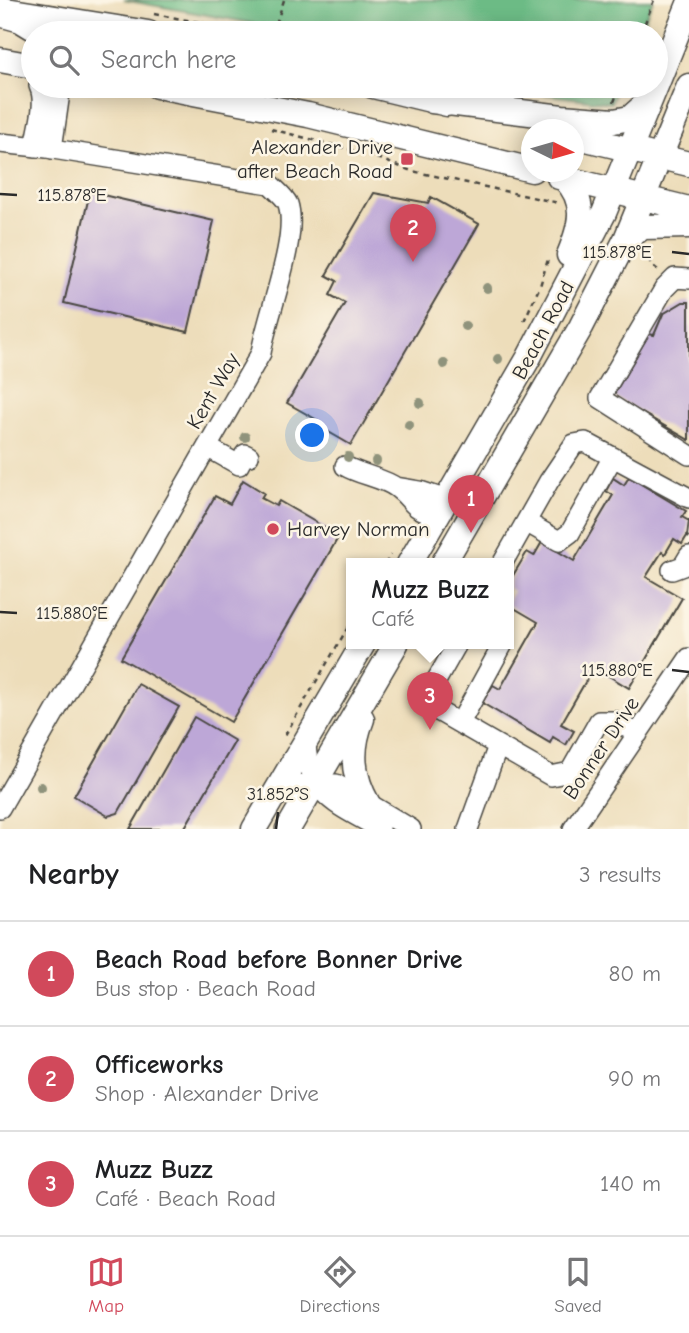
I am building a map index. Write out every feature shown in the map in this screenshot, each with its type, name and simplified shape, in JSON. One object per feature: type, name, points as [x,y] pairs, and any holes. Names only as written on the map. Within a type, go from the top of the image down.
[{"type":"main road","name":"Beach Road","points":[[668,56],[689,4]]},
{"type":"main road","points":[[0,9],[125,21]]},
{"type":"main road","name":"Beach Road","points":[[446,558],[582,327],[634,245],[643,198],[689,86]]},
{"type":"main road","points":[[219,98],[308,115],[521,168]]},
{"type":"main road","points":[[420,98],[521,123]]},
{"type":"main road","points":[[432,101],[614,121],[630,118],[648,98]]},
{"type":"main road","name":"Beach Road","points":[[400,558],[436,508],[528,359],[604,213],[651,98]]},
{"type":"main road","points":[[584,139],[689,164]]},
{"type":"main road","points":[[528,359],[538,321],[574,242],[580,220],[580,200],[568,182]]},
{"type":"main road","points":[[579,182],[689,209]]},
{"type":"main road","points":[[634,245],[643,227],[689,226]]},
{"type":"main road","points":[[436,508],[448,513],[466,502],[490,462],[505,457]]},
{"type":"main road","points":[[254,829],[360,649]]},
{"type":"main road","points":[[288,829],[393,649]]},
{"type":"main road","points":[[368,804],[358,783],[354,747],[383,667]]},
{"type":"street","points":[[0,17],[21,23]]},
{"type":"street","points":[[42,98],[44,148]]},
{"type":"street","points":[[44,148],[58,98]]},
{"type":"street","name":"Kent Way","points":[[0,143],[270,184],[288,202],[290,226],[281,279],[265,330],[261,353],[0,808]]},
{"type":"street","points":[[680,281],[664,289],[600,398],[689,455]]},
{"type":"street","points":[[505,558],[549,481],[575,444],[585,443],[689,498]]},
{"type":"street","points":[[207,447],[239,465],[245,454],[249,456]]},
{"type":"street","points":[[526,522],[559,541],[570,533],[613,457]]},
{"type":"street","points":[[356,470],[396,486],[436,508]]},
{"type":"street","points":[[396,486],[420,491],[436,508]]},
{"type":"street","points":[[672,570],[683,566],[689,556]]},
{"type":"street","points":[[454,649],[427,697],[431,707],[551,776],[569,772],[599,721],[615,721],[638,734]]},
{"type":"street","points":[[460,723],[500,649]]},
{"type":"street","name":"Bonner Drive","points":[[573,829],[688,661]]},
{"type":"street","points":[[306,743],[307,765],[327,798],[380,829]]},
{"type":"street","points":[[468,829],[498,746]]},
{"type":"street","points":[[272,800],[292,788],[316,783],[336,784],[411,829]]},
{"type":"path","points":[[277,21],[284,0]]},
{"type":"path","points":[[645,21],[654,0]]},
{"type":"path","points":[[269,129],[360,152],[412,171],[444,179],[566,205],[580,200]]},
{"type":"path","points":[[634,245],[652,265],[680,281]]},
{"type":"path","points":[[523,323],[540,286],[550,254]]},
{"type":"green space","points":[[124,0],[653,0],[644,21],[240,21]]},
{"type":"green space","points":[[573,98],[613,98],[611,103]]},
{"type":"building","points":[[90,192],[214,221],[188,332],[64,303]]},
{"type":"building","points":[[374,193],[428,203],[431,197],[479,224],[351,445],[315,424],[317,420],[287,403],[345,303],[330,295],[337,281],[326,275]]},
{"type":"building","points":[[683,302],[689,302],[689,440],[613,396],[649,334],[654,335],[663,314]]},
{"type":"building","points":[[629,477],[686,511],[682,517],[689,521],[687,536],[682,544],[674,539],[646,577],[682,598],[629,688],[594,667],[561,724],[574,731],[566,745],[553,737],[550,743],[482,703],[493,685],[500,689],[538,622],[514,608],[514,574],[527,552],[534,556],[542,542],[574,561],[613,495],[606,491],[613,478],[624,485]]},
{"type":"building","points":[[243,480],[264,493],[261,498],[276,506],[279,501],[339,536],[231,722],[121,658],[215,496],[230,504]]},
{"type":"building","points":[[138,684],[179,707],[118,813],[108,816],[74,796]]},
{"type":"building","points":[[194,717],[235,741],[184,829],[130,829]]},
{"type":"place","name":"Alexander Drive after Beach Road","points":[[407,159]]},
{"type":"place","name":"Officeworks","points":[[413,262]]},
{"type":"place","name":"Harvey Norman","points":[[273,529]]},
{"type":"place","name":"Beach Road before Bonner Drive","points":[[471,533]]},
{"type":"place","name":"Muzz Buzz","points":[[430,730]]}]
